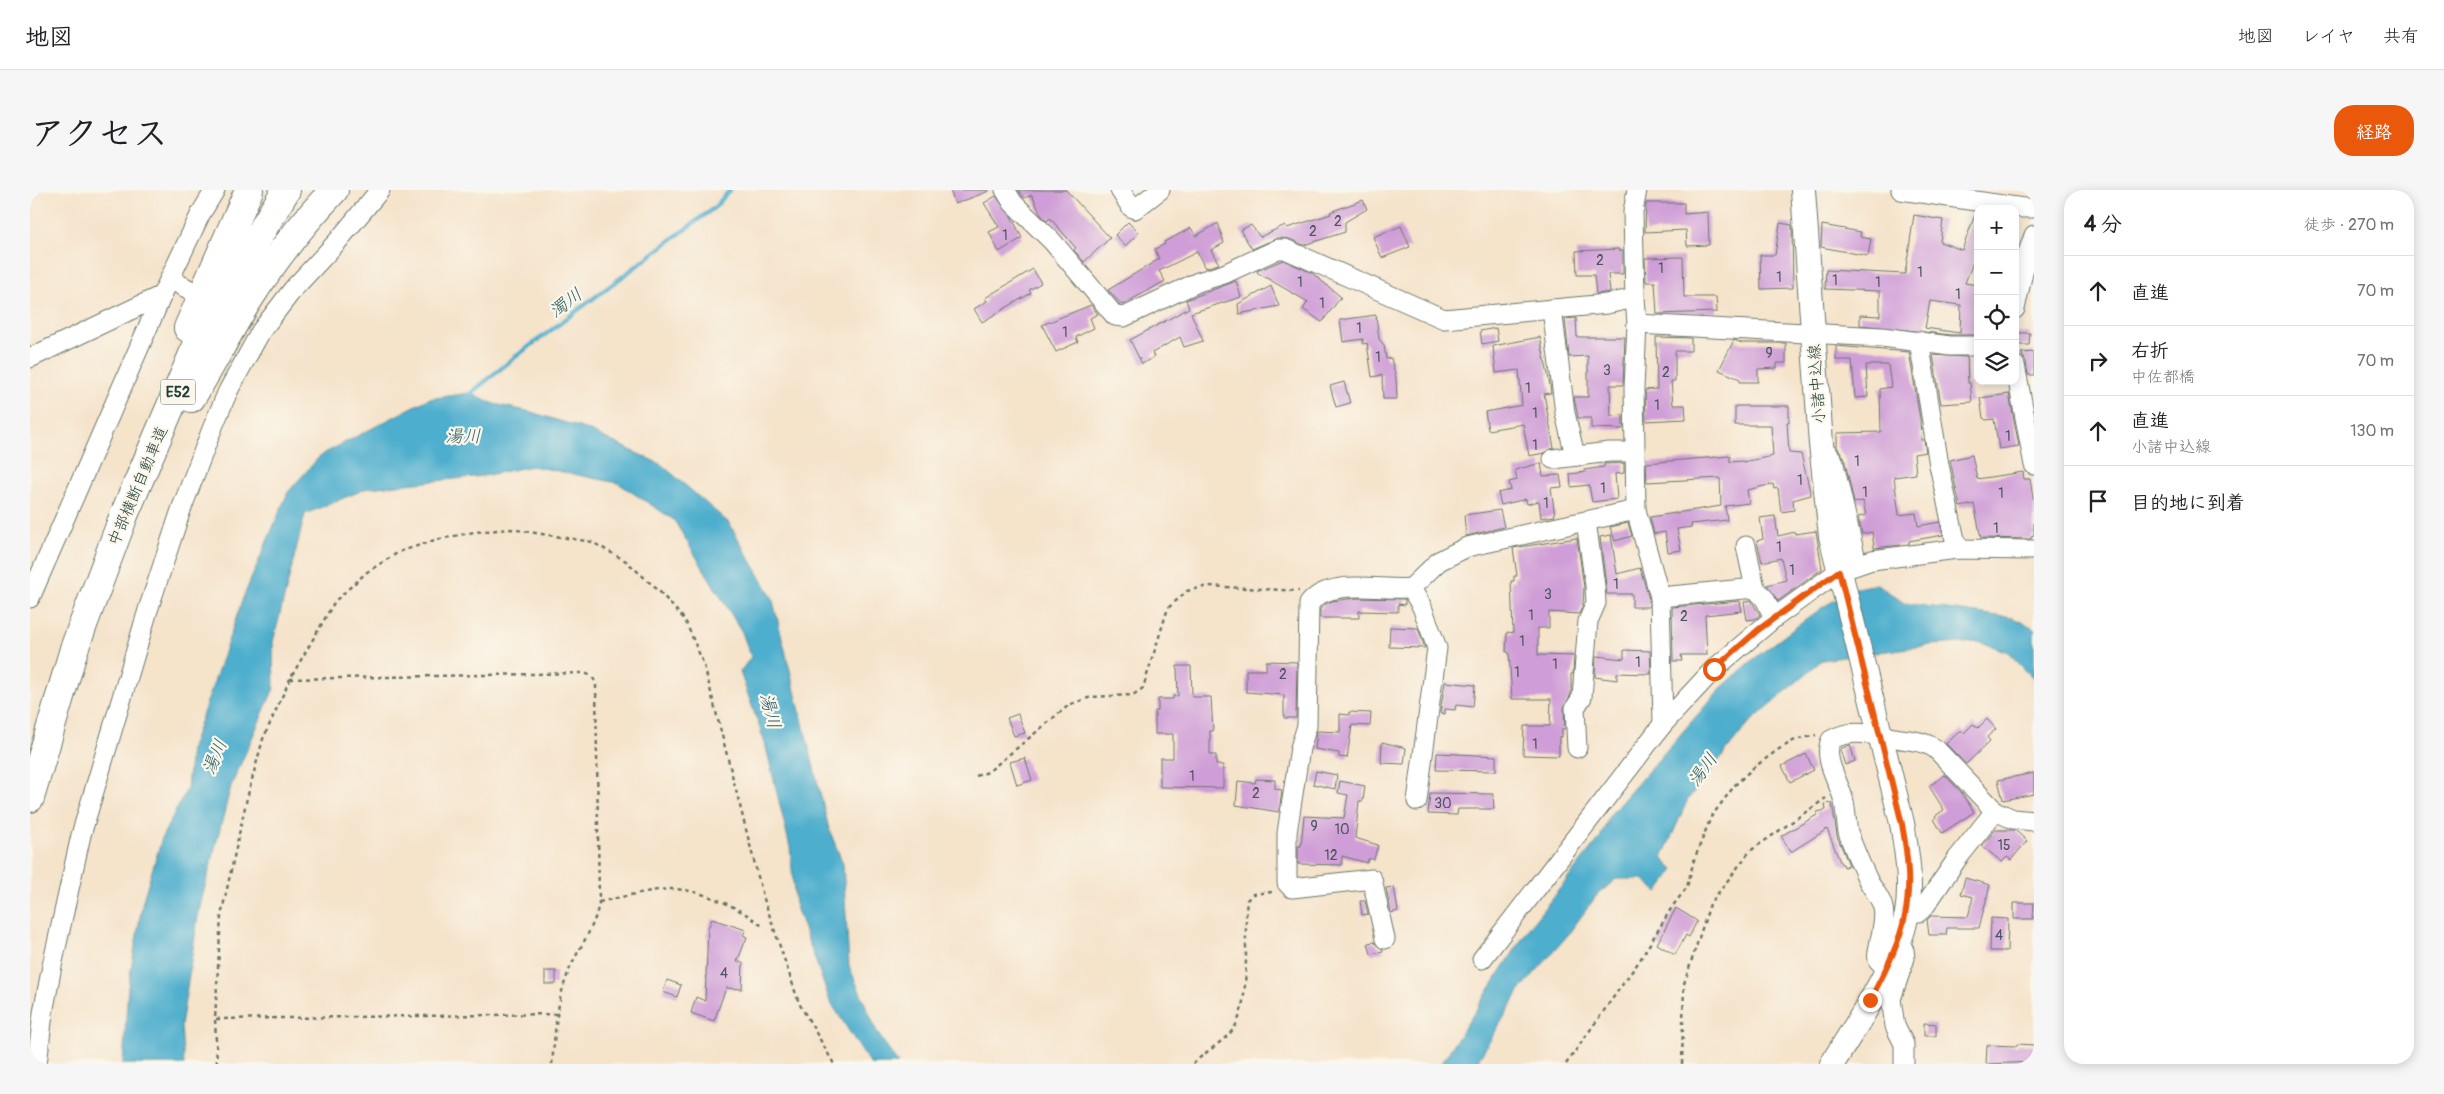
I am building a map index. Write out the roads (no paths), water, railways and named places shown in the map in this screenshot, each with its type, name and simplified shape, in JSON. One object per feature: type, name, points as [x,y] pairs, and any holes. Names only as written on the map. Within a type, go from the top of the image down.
[{"type":"highway","points":[[91,604],[113,512],[184,337],[249,190]]},
{"type":"highway","name":"中部横断自動車道","points":[[30,798],[58,700],[124,514],[194,352],[223,295],[286,190]]},
{"type":"highway","points":[[124,514],[248,301],[300,227],[334,190]]},
{"type":"main road","name":"小諸中込線","points":[[1803,190],[1821,444],[1831,536],[1845,570],[1878,730]]},
{"type":"main road","points":[[1832,1064],[1887,967],[1907,914],[1909,888],[1908,854],[1878,730]]},
{"type":"street","points":[[30,598],[166,287],[201,214],[215,190]]},
{"type":"street","points":[[38,1064],[36,1012],[82,835],[148,610],[181,510],[212,429],[232,383],[261,331],[294,288],[337,242],[380,190]]},
{"type":"street","points":[[1005,190],[1012,203],[1052,241],[1115,316],[1124,317],[1198,282],[1224,274],[1278,249],[1285,249],[1444,319],[1607,304],[1635,298]]},
{"type":"street","points":[[1120,190],[1131,207],[1135,209],[1160,190]]},
{"type":"street","points":[[1637,190],[1633,212],[1637,324],[1634,388],[1636,510],[1660,597],[1663,724]]},
{"type":"street","points":[[1901,190],[2034,208]]},
{"type":"street","points":[[2018,295],[2026,258],[2034,235]]},
{"type":"street","points":[[30,358],[166,287],[190,290]]},
{"type":"street","points":[[1552,308],[1565,412],[1575,456]]},
{"type":"street","points":[[244,320],[261,331]]},
{"type":"street","points":[[1637,324],[1882,337],[1974,346]]},
{"type":"street","points":[[1919,342],[1939,465],[1957,549]]},
{"type":"street","points":[[2019,385],[2034,465]]},
{"type":"street","points":[[1553,458],[1635,452]]},
{"type":"street","points":[[1385,939],[1372,879],[1312,887],[1289,887],[1287,883],[1287,833],[1300,748],[1307,726],[1308,611],[1314,598],[1322,592],[1378,587],[1411,588],[1439,561],[1467,547],[1636,510]]},
{"type":"street","points":[[1577,748],[1575,708],[1582,697],[1588,621],[1596,603],[1586,521]]},
{"type":"street","points":[[1746,546],[1755,588],[1765,599],[1774,618]]},
{"type":"street","points":[[1482,959],[1663,724],[1714,669],[1774,618],[1845,570],[1898,555],[1957,549],[2034,550]]},
{"type":"street","points":[[1411,588],[1422,607],[1437,648],[1417,801]]},
{"type":"street","points":[[1660,597],[1755,588]]},
{"type":"street","points":[[1887,967],[1879,961],[1877,956],[1878,946],[1882,937],[1884,910],[1881,901],[1872,890],[1848,831],[1844,800],[1839,789],[1828,747],[1831,740],[1845,734],[1871,733],[1878,730],[1925,742],[1936,749],[1995,811],[2013,819],[2034,821]]},
{"type":"street","points":[[1907,914],[1919,912],[1925,906],[1957,859],[1995,811]]},
{"type":"street","points":[[1897,944],[1904,950],[1905,958],[1891,999],[1896,1026],[1904,1044],[1904,1064]]},
{"type":"water","name":"湯川","points":[[469,393],[494,404],[531,412],[588,430],[662,465],[729,523],[772,597],[829,829],[843,864],[849,966],[877,1032],[898,1064],[870,1064],[830,1001],[795,904],[790,847],[765,743],[740,672],[751,657],[742,632],[674,520],[618,483],[532,466],[483,476],[368,488],[305,514],[273,642],[274,688],[231,786],[199,910],[181,1026],[184,1064],[123,1064],[128,987],[143,900],[163,835],[187,789],[191,748],[243,598],[288,492],[321,455],[428,399]]},
{"type":"water","name":"湯川","points":[[1877,584],[1904,603],[2013,618],[2034,628],[2034,679],[2008,652],[1981,642],[1930,645],[1822,660],[1748,724],[1688,799],[1662,858],[1674,870],[1658,892],[1643,879],[1616,879],[1597,895],[1567,936],[1520,990],[1476,1064],[1441,1064],[1531,925],[1600,838],[1610,815],[1720,689],[1756,657],[1823,607],[1856,588]]},
{"type":"waterway","name":"濁川","points":[[466,397],[514,358],[715,207],[730,190]]}]
